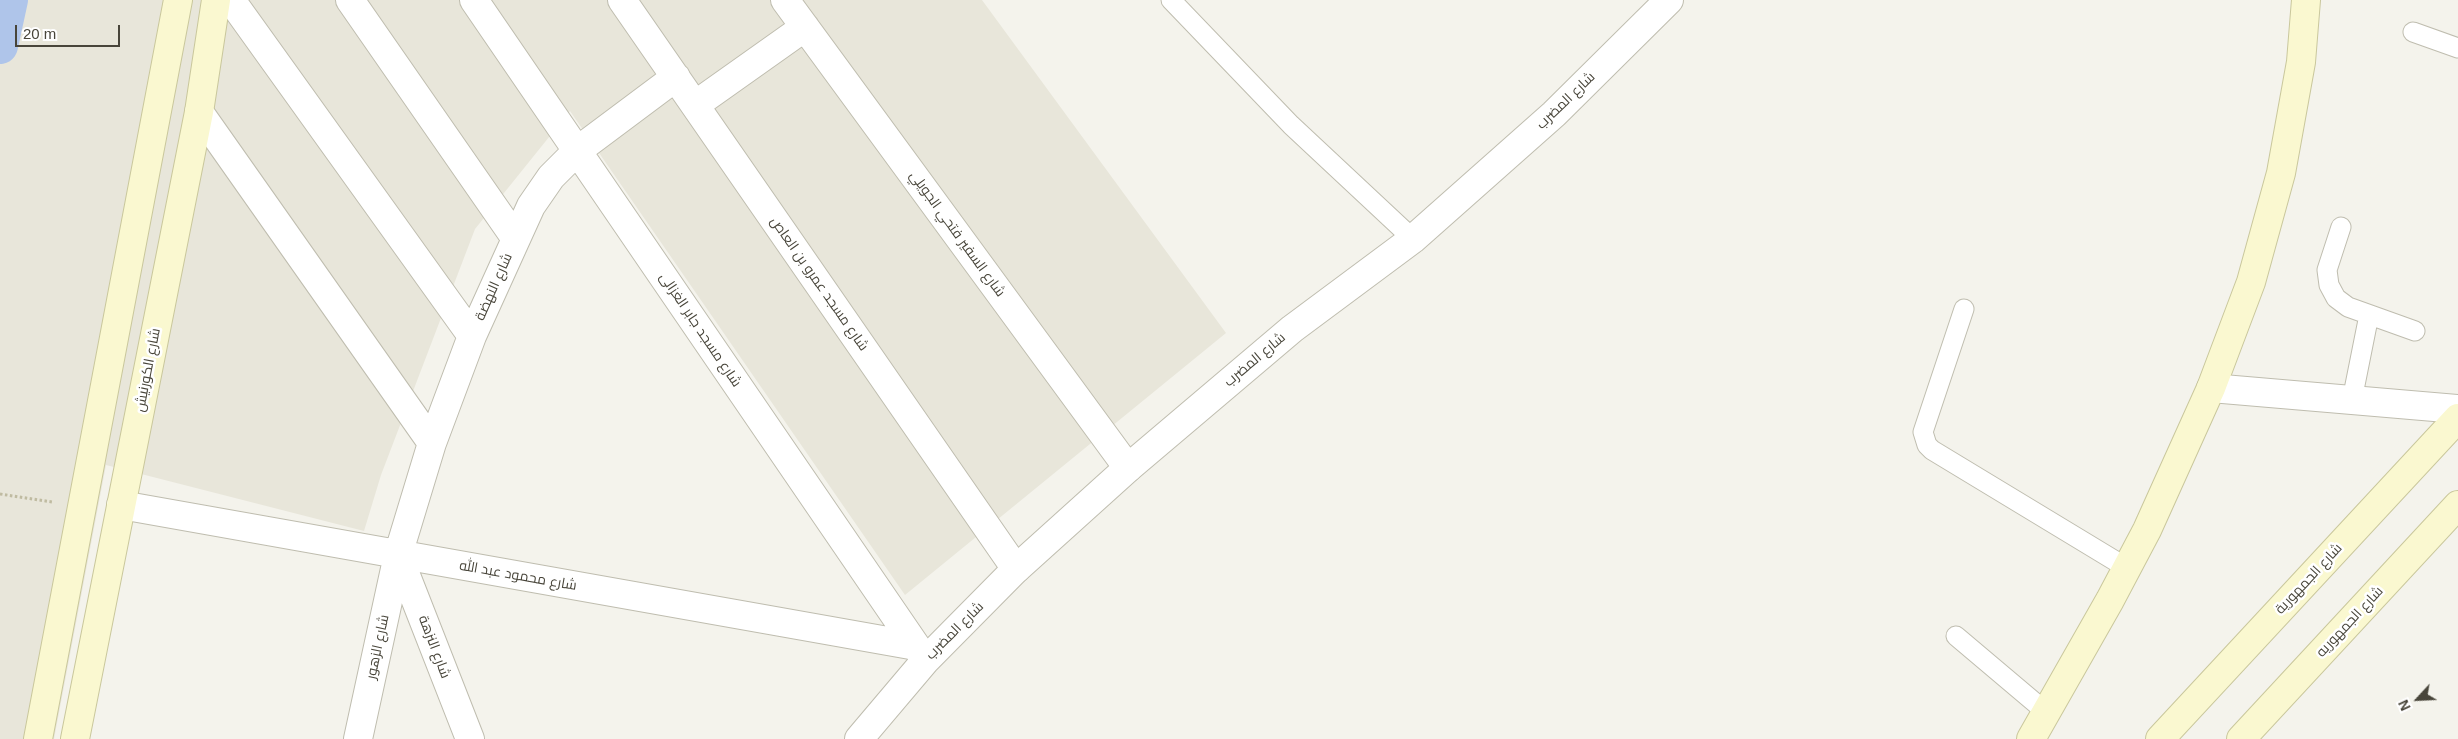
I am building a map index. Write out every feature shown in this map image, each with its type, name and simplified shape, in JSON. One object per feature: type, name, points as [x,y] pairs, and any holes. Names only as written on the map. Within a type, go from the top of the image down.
[{"type":"main road","points":[[38,739],[178,0]]},
{"type":"main road","name":"شارع الكورنيش","points":[[75,739],[199,112],[216,0]]},
{"type":"main road","points":[[2031,739],[2127,568],[2180,460],[2211,388],[2250,282],[2281,173],[2301,62],[2306,0]]},
{"type":"main road","name":"شارع الجمهورية","points":[[2160,739],[2458,418]]},
{"type":"main road","name":"شارع الجمهوريه","points":[[2241,739],[2458,505]]},
{"type":"street","points":[[231,0],[472,336]]},
{"type":"street","points":[[350,0],[516,239]]},
{"type":"street","name":"شارع مسجد جابر الغزالى","points":[[474,0],[921,654]]},
{"type":"street","name":"شارع مسجد عمرو بن العاص","points":[[622,0],[1016,569]]},
{"type":"street","name":"شارع السفير فتحي الجويلي","points":[[785,0],[1128,468]]},
{"type":"street","name":"شارع المضرب","points":[[858,739],[921,654],[1128,468],[1292,329],[1413,238],[1554,114],[1669,0]]},
{"type":"street","points":[[695,105],[805,27]]},
{"type":"street","name":"شارع النهضة","points":[[398,555],[432,443],[472,336],[536,198],[551,176],[577,151],[676,77]]},
{"type":"street","points":[[199,112],[432,443]]},
{"type":"street","points":[[2211,388],[2458,409]]},
{"type":"street","name":"شارع محمود عبد الله","points":[[121,505],[398,555],[921,654]]},
{"type":"street","name":"شارع الزهور","points":[[358,739],[398,555]]},
{"type":"street","name":"شارع النزهة","points":[[398,555],[470,739]]},
{"type":"lane","points":[[1170,0],[1291,125],[1413,238]]},
{"type":"lane","points":[[2414,32],[2458,48]]},
{"type":"lane","points":[[2341,226],[2327,270],[2329,285],[2336,298],[2342,303],[2368,315],[2415,331]]},
{"type":"lane","points":[[1964,309],[1923,432],[1927,445],[1932,450],[2127,568]]},
{"type":"lane","points":[[2352,400],[2368,315]]},
{"type":"lane","points":[[1956,636],[2046,712]]},
{"type":"path","points":[[0,494],[54,503]]},
{"type":"shaded area","points":[[0,0],[982,0],[1226,333],[905,595],[570,111],[475,229],[381,475],[364,531],[106,465],[54,739],[0,739]]},
{"type":"waterway","points":[[0,46],[10,0]]}]
